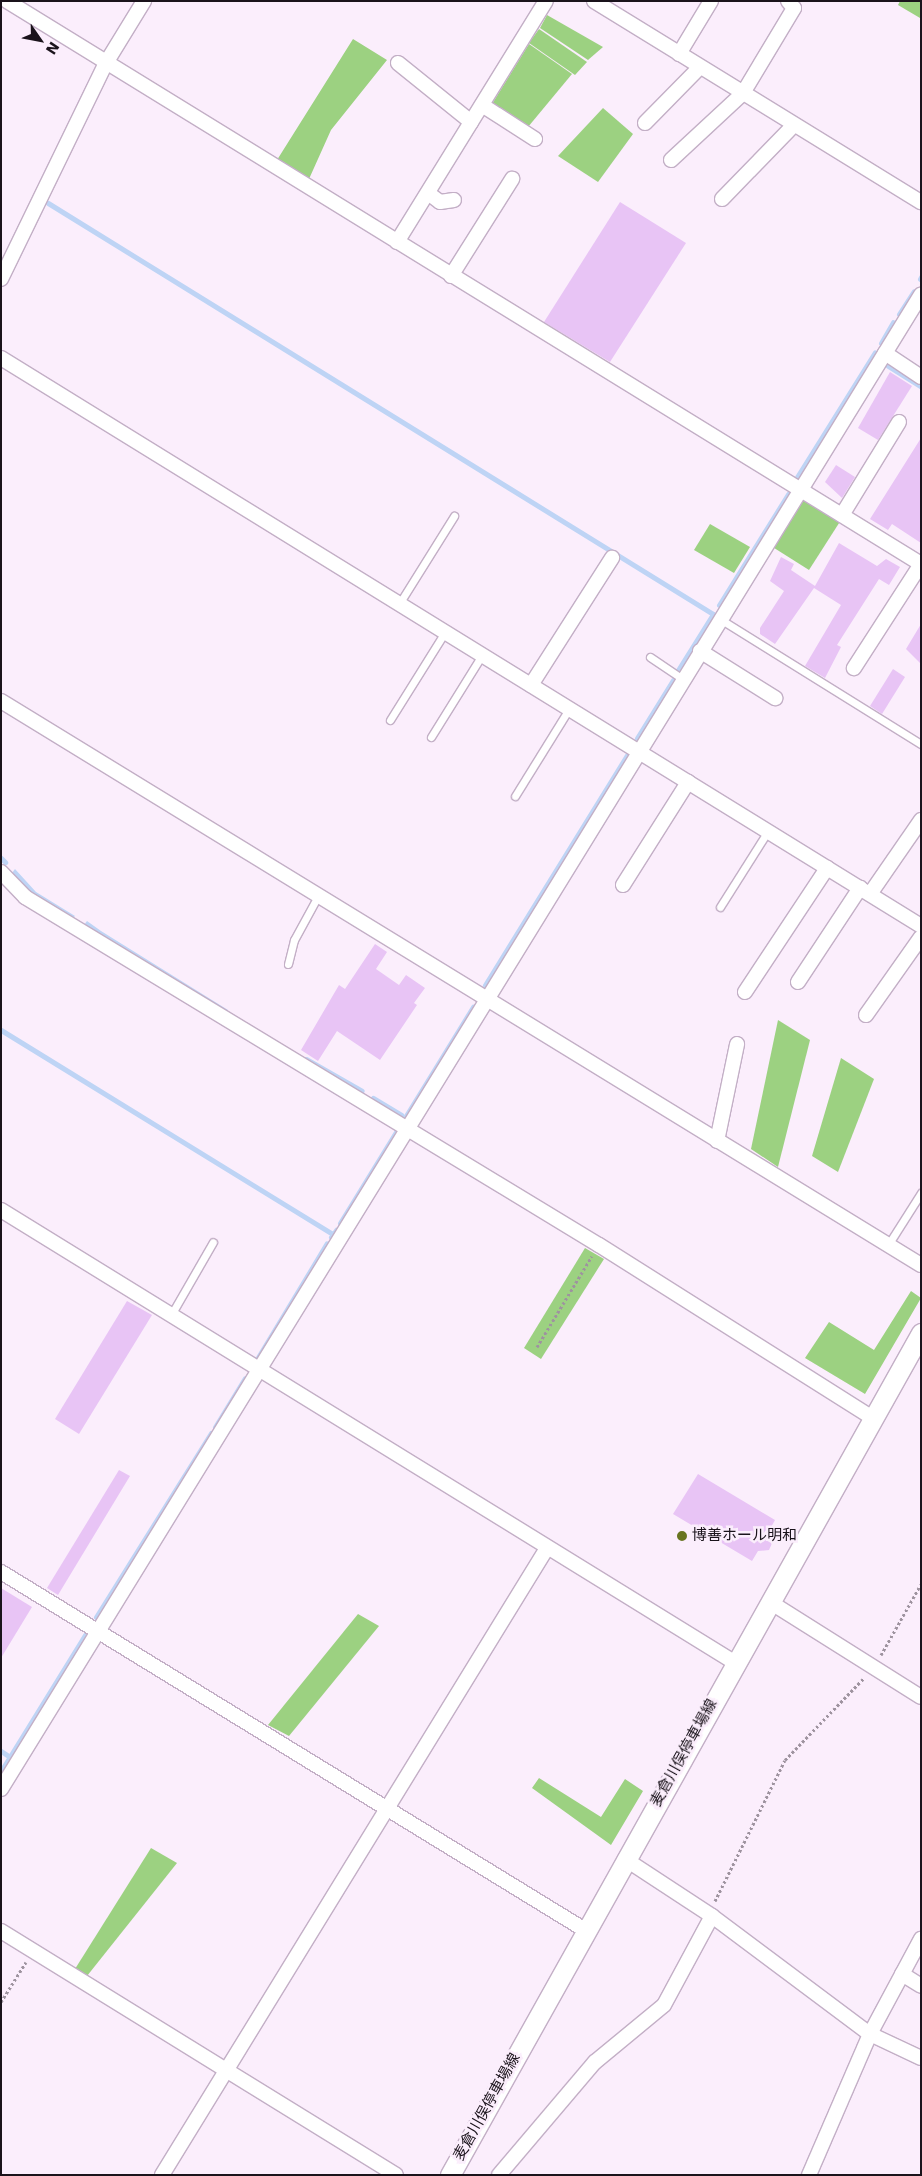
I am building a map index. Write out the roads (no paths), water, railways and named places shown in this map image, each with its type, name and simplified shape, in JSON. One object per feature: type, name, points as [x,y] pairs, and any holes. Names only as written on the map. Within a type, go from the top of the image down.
[{"type":"main road","name":"麦倉川俣停車場線","points":[[450,2175],[734,1662],[770,1602],[921,1333]]},
{"type":"street","points":[[7,1],[921,564],[854,668]]},
{"type":"street","points":[[1,279],[106,63],[144,1]]},
{"type":"street","points":[[397,242],[546,1]]},
{"type":"street","points":[[594,1],[921,202]]},
{"type":"street","points":[[614,14],[621,1]]},
{"type":"street","points":[[679,54],[711,1]]},
{"type":"street","points":[[671,160],[743,94],[794,8],[788,1]]},
{"type":"street","points":[[398,63],[471,122]]},
{"type":"street","points":[[645,123],[700,67]]},
{"type":"street","points":[[482,105],[535,139]]},
{"type":"street","points":[[722,199],[794,125]]},
{"type":"street","points":[[451,276],[512,179]]},
{"type":"street","points":[[428,192],[440,202],[454,200]]},
{"type":"street","points":[[1,1789],[408,1129],[638,751],[921,295]]},
{"type":"street","points":[[885,353],[921,377]]},
{"type":"street","points":[[1,358],[921,926]]},
{"type":"street","points":[[842,515],[899,422]]},
{"type":"street","points":[[530,685],[612,558]]},
{"type":"street","points":[[700,651],[775,698]]},
{"type":"street","points":[[1,701],[921,1265]]},
{"type":"street","points":[[624,886],[688,782]]},
{"type":"street","points":[[798,982],[865,891],[921,820]]},
{"type":"street","points":[[745,992],[827,868]]},
{"type":"street","points":[[1,872],[25,897],[599,1245],[873,1418]]},
{"type":"street","points":[[866,1015],[921,937]]},
{"type":"street","points":[[717,1141],[737,1044]]},
{"type":"street","points":[[1,1210],[546,1548],[734,1662]]},
{"type":"street","points":[[162,2175],[546,1548]]},
{"type":"street","points":[[1,1572],[386,1810],[586,1930]]},
{"type":"street","points":[[770,1602],[921,1697]]},
{"type":"street","points":[[625,1859],[712,1916],[870,2034],[921,2058]]},
{"type":"street","points":[[499,2175],[595,2062],[664,2005],[712,1916]]},
{"type":"street","points":[[1,1932],[396,2175]]},
{"type":"street","points":[[809,2175],[870,2034],[921,1940]]},
{"type":"street","points":[[902,1974],[921,1986]]},
{"type":"lane","points":[[399,604],[454,516]]},
{"type":"lane","points":[[720,619],[921,744]]},
{"type":"lane","points":[[390,720],[445,632]]},
{"type":"lane","points":[[431,737],[482,655]]},
{"type":"lane","points":[[650,657],[683,679]]},
{"type":"lane","points":[[515,796],[569,709]]},
{"type":"lane","points":[[720,907],[768,831]]},
{"type":"lane","points":[[288,964],[294,940],[318,896]]},
{"type":"lane","points":[[888,1245],[921,1193]]},
{"type":"lane","points":[[171,1315],[213,1242]]},
{"type":"water","points":[[15,869],[36,892],[75,916],[72,919],[33,894],[12,873]]},
{"type":"water","points":[[87,921],[228,1010],[226,1014],[84,925]]},
{"type":"waterway","points":[[48,203],[713,614],[678,670]]},
{"type":"waterway","points":[[899,314],[914,291]]},
{"type":"waterway","points":[[881,343],[893,322]]},
{"type":"waterway","points":[[797,477],[875,352]]},
{"type":"waterway","points":[[888,366],[921,387]]},
{"type":"waterway","points":[[719,605],[788,494]]},
{"type":"waterway","points":[[637,738],[673,680]]},
{"type":"waterway","points":[[485,985],[627,755]]},
{"type":"waterway","points":[[1,858],[5,862]]},
{"type":"waterway","points":[[404,1119],[473,1007]]},
{"type":"waterway","points":[[1,1030],[333,1234]]},
{"type":"waterway","points":[[306,1059],[362,1091]]},
{"type":"waterway","points":[[373,1098],[401,1115]]},
{"type":"waterway","points":[[340,1223],[396,1132]]},
{"type":"waterway","points":[[331,1237],[336,1230]]},
{"type":"waterway","points":[[257,1359],[327,1243]]},
{"type":"waterway","points":[[215,1427],[245,1378]]},
{"type":"waterway","points":[[96,1617],[211,1433]]},
{"type":"waterway","points":[[1,1771],[85,1635]]},
{"type":"waterway","points":[[1,1751],[10,1757]]},
{"type":"place","name":"博善ホール明和","points":[[682,1536]]}]
